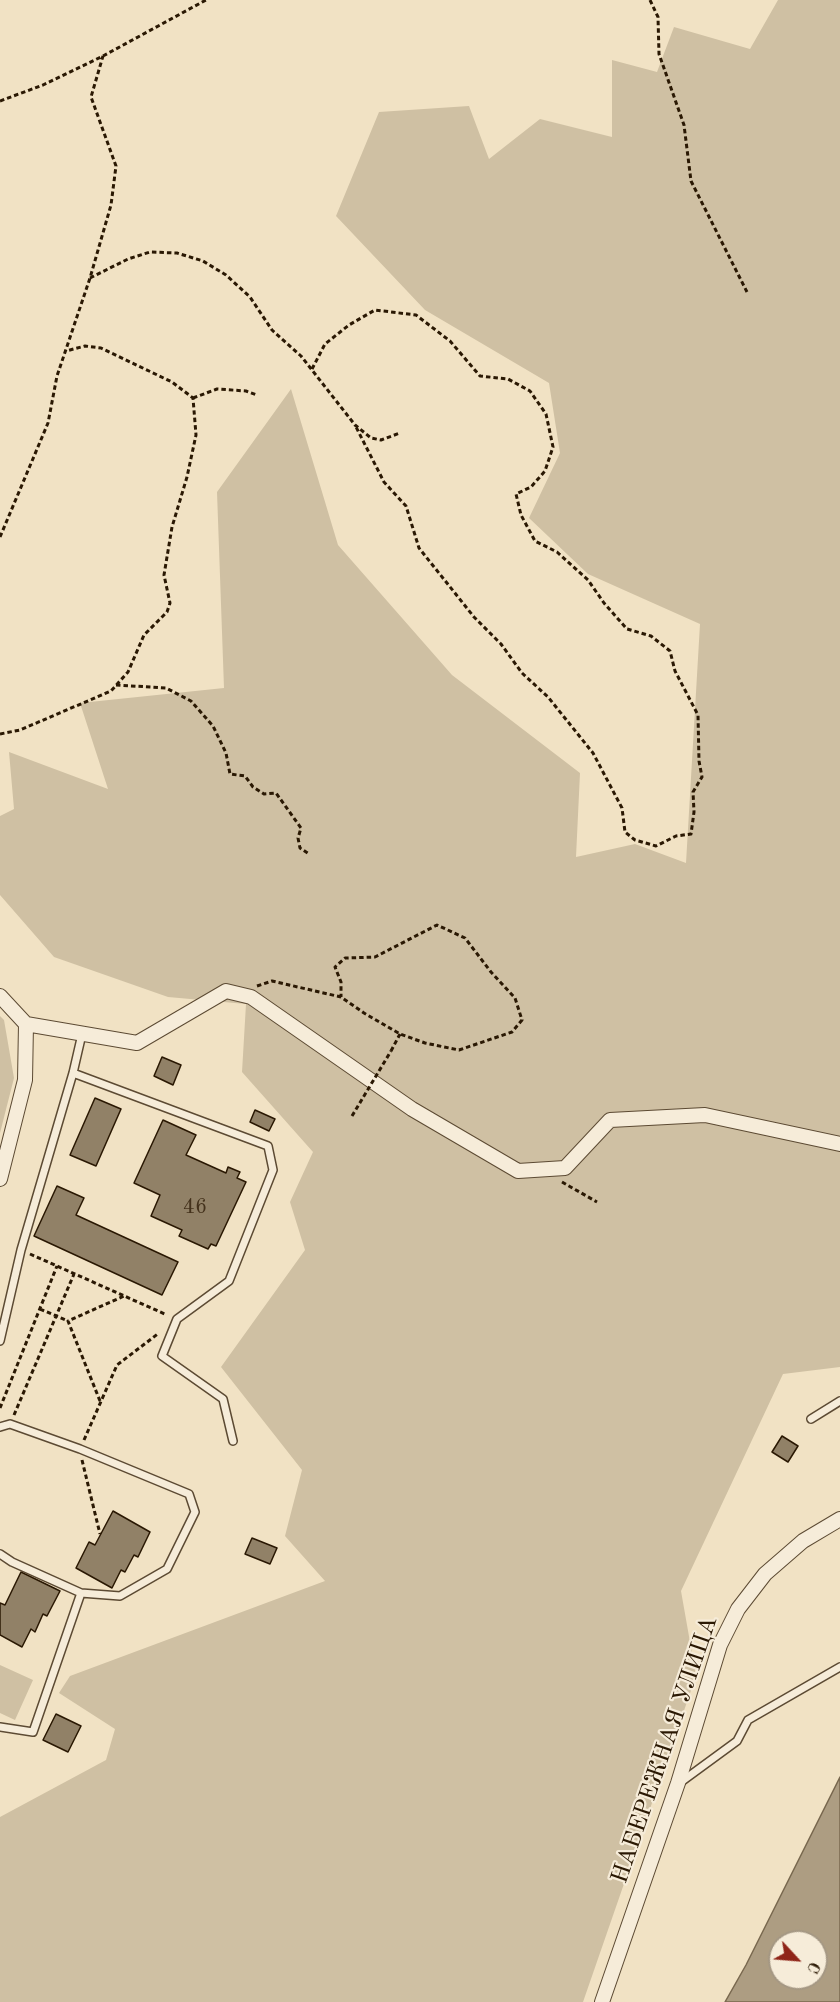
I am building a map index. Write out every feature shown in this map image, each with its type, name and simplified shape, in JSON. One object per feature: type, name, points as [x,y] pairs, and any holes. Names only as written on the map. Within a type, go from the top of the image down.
[{"type":"street","points":[[0,996],[26,1024],[137,1043],[226,991],[251,997],[412,1109],[518,1171],[565,1168],[610,1120],[705,1115],[840,1144]]},
{"type":"street","points":[[0,1179],[25,1080],[26,1024]]},
{"type":"street","name":"НАБЕРЕЖНАЯ УЛИЦА","points":[[602,2002],[678,1783],[720,1645],[738,1609],[765,1574],[802,1541],[840,1519]]},
{"type":"lane","points":[[0,1341],[21,1250],[73,1073],[82,1034]]},
{"type":"lane","points":[[73,1073],[268,1146],[273,1170],[229,1281],[177,1319],[162,1356],[223,1399],[233,1440]]},
{"type":"lane","points":[[811,1419],[840,1401]]},
{"type":"lane","points":[[0,1427],[10,1424],[80,1449],[189,1494],[195,1512],[167,1569],[120,1596],[81,1593],[12,1562],[0,1554]]},
{"type":"lane","points":[[0,1727],[33,1732],[81,1593]]},
{"type":"lane","points":[[678,1783],[737,1741],[748,1720],[840,1667]]},
{"type":"path","points":[[0,101],[43,86],[206,0]]},
{"type":"path","points":[[650,0],[658,17],[659,54],[684,125],[691,181],[747,292]]},
{"type":"path","points":[[0,537],[48,423],[57,376],[90,278],[111,205],[116,166],[91,97],[103,56]]},
{"type":"path","points":[[90,278],[128,259],[150,252],[177,253],[203,261],[226,275],[250,297],[273,330],[302,356],[355,425],[384,482],[406,506],[419,548],[474,617],[501,644],[522,673],[548,697],[593,753],[622,808],[625,832],[635,840],[656,846],[676,836],[691,834],[694,812],[693,792],[702,777],[699,761],[698,715],[675,671],[670,651],[651,636],[627,629],[604,603],[588,580],[557,552],[535,541],[521,515],[516,495],[531,487],[545,471],[553,447],[546,414],[530,391],[508,380],[480,376],[450,341],[416,315],[375,310],[349,325],[325,344],[312,369]]},
{"type":"path","points":[[0,734],[20,730],[111,691],[128,672],[144,635],[167,612],[170,603],[164,575],[172,527],[187,477],[196,435],[193,398],[172,382],[101,348],[85,346],[66,351]]},
{"type":"path","points":[[193,398],[218,389],[246,391],[257,395]]},
{"type":"path","points":[[355,425],[370,438],[381,440],[400,432]]},
{"type":"path","points":[[116,685],[166,688],[191,701],[213,726],[226,753],[230,774],[245,776],[253,787],[264,794],[276,793],[301,828],[298,838],[300,848],[309,854]]},
{"type":"path","points":[[226,991],[259,986],[272,981],[341,997],[400,1034],[424,1043],[459,1050],[512,1032],[522,1020],[515,998],[465,938],[437,925],[375,957],[345,958],[335,967],[340,982],[341,997]]},
{"type":"path","points":[[352,1116],[400,1034]]},
{"type":"path","points":[[540,1169],[597,1202]]},
{"type":"path","points":[[21,1250],[177,1319],[117,1365],[80,1449],[100,1534]]},
{"type":"path","points":[[0,1408],[57,1266]]},
{"type":"path","points":[[10,1424],[74,1274]]},
{"type":"path","points":[[40,1309],[68,1321],[124,1296]]},
{"type":"path","points":[[68,1321],[100,1402]]},
{"type":"shaded area","points":[[778,0],[840,0],[840,1367],[783,1374],[681,1591],[696,1676],[583,2002],[0,2002],[0,1817],[106,1760],[115,1729],[59,1693],[70,1676],[325,1581],[285,1536],[302,1470],[221,1367],[305,1250],[290,1202],[313,1152],[242,1072],[246,1004],[168,997],[54,957],[0,895],[0,816],[14,809],[9,752],[108,789],[80,703],[224,688],[217,492],[291,389],[338,545],[452,675],[580,773],[576,857],[635,844],[686,863],[700,624],[588,574],[529,518],[560,453],[549,383],[425,310],[336,216],[379,112],[469,106],[489,159],[540,119],[612,137],[612,60],[657,72],[674,27],[750,49]]},
{"type":"shaded area","points":[[0,1016],[4,1020],[14,1078],[0,1133]]},
{"type":"shaded area","points":[[0,1665],[33,1680],[15,1720],[0,1713]]},
{"type":"shaded area","points":[[840,1777],[840,2002],[725,2002],[746,1965]]},
{"type":"building","points":[[162,1057],[181,1065],[173,1085],[154,1076]]},
{"type":"building","points":[[95,1098],[121,1109],[96,1166],[70,1155]]},
{"type":"building","points":[[255,1110],[275,1119],[269,1131],[250,1122]]},
{"type":"building","points":[[163,1120],[196,1135],[186,1155],[226,1173],[228,1167],[240,1172],[237,1178],[246,1182],[216,1246],[211,1244],[208,1249],[179,1236],[182,1230],[151,1216],[160,1195],[134,1183]]},
{"type":"building","points":[[57,1186],[84,1198],[76,1215],[178,1262],[162,1295],[34,1236]]},
{"type":"building","points":[[782,1436],[798,1446],[788,1462],[772,1452]]},
{"type":"building","points":[[113,1511],[150,1532],[138,1557],[134,1555],[125,1572],[121,1570],[112,1588],[76,1568],[89,1542],[95,1545]]},
{"type":"building","points":[[252,1538],[277,1548],[270,1564],[245,1554]]},
{"type":"building","points":[[21,1572],[60,1591],[47,1616],[43,1614],[35,1632],[31,1629],[22,1647],[0,1635],[0,1603],[5,1605]]},
{"type":"building","points":[[56,1714],[81,1726],[68,1752],[43,1740]]}]
